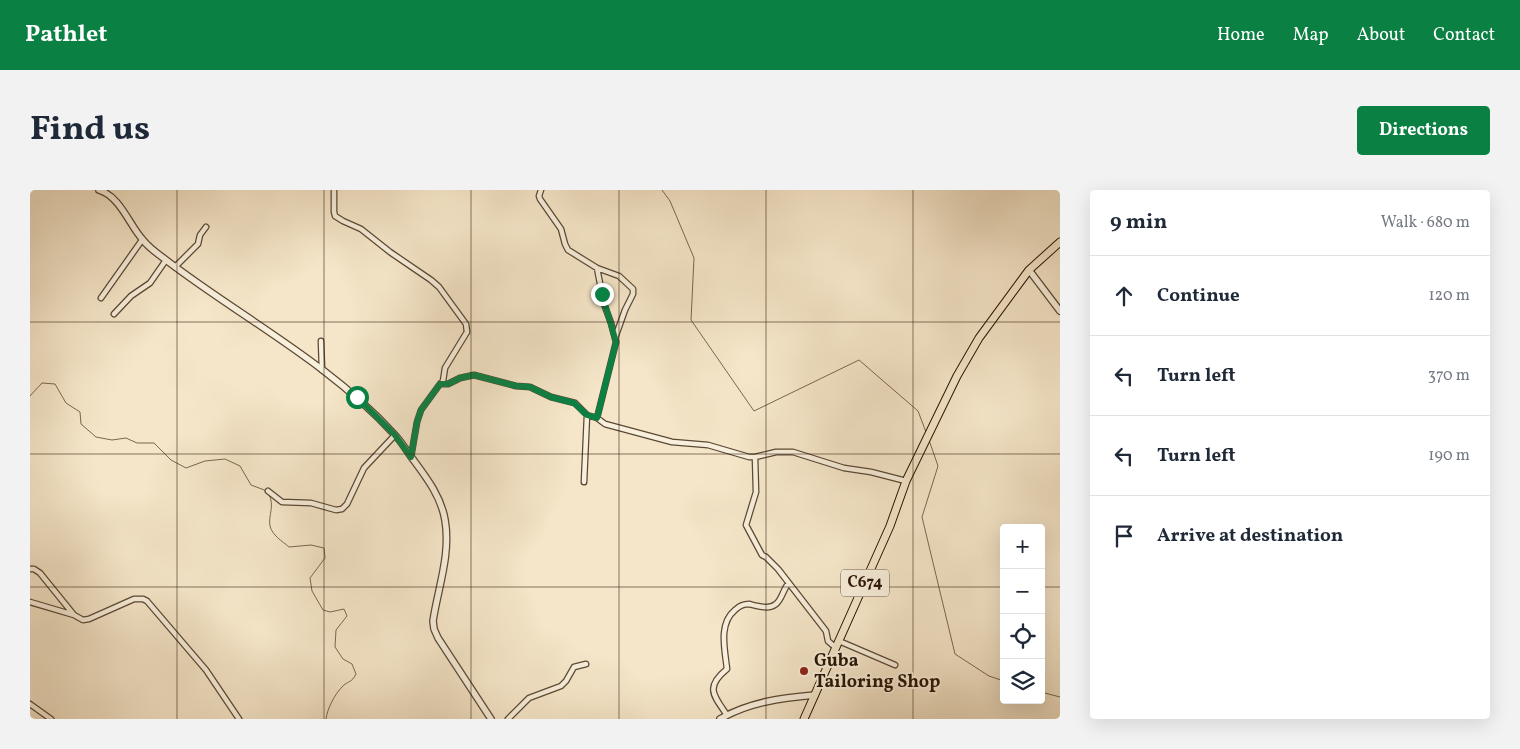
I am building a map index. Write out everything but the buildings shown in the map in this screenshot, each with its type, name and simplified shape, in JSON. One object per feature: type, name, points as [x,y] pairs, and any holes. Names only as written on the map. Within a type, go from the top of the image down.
[{"type":"main road","name":"C674","points":[[804,719],[890,526],[906,481],[957,376],[975,344],[1030,270],[1060,242]]},
{"type":"street","points":[[99,190],[112,198],[142,240],[166,260],[279,338],[357,397],[395,435],[428,478],[438,498],[445,522],[446,548],[432,621],[434,629],[438,638],[492,719]]},
{"type":"street","points":[[334,190],[335,216],[361,229],[390,252],[431,280],[439,287],[466,324],[467,332],[443,372],[443,381],[421,410],[411,457]]},
{"type":"street","points":[[541,190],[540,199],[561,229],[568,250],[597,268],[618,276],[633,290],[615,338],[615,348],[597,418]]},
{"type":"street","points":[[176,267],[198,244],[200,235],[206,227]]},
{"type":"street","points":[[101,298],[142,240]]},
{"type":"street","points":[[114,314],[130,296],[150,283],[166,260]]},
{"type":"street","points":[[597,268],[604,304],[615,338]]},
{"type":"street","points":[[1030,270],[1060,311]]},
{"type":"street","points":[[321,341],[322,370]]},
{"type":"street","points":[[440,384],[448,384],[460,378],[474,375],[516,386],[530,387],[551,397],[574,403],[587,415],[597,418],[605,424],[672,442],[708,445],[749,457],[776,452],[793,452],[844,468],[871,472],[906,481]]},
{"type":"street","points":[[584,482],[587,415]]},
{"type":"street","points":[[268,491],[282,502],[312,503],[336,510],[342,509],[347,504],[364,468],[395,435]]},
{"type":"street","points":[[755,457],[756,492],[746,525],[762,555],[778,570],[826,631],[828,641],[896,665]]},
{"type":"street","points":[[30,569],[34,569],[40,574],[74,615]]},
{"type":"street","points":[[727,715],[715,697],[714,686],[718,677],[727,669],[724,642],[725,623],[739,606],[745,604],[769,607],[775,605],[788,584]]},
{"type":"street","points":[[30,602],[74,615],[83,620],[134,599],[147,601],[206,670],[239,719]]},
{"type":"street","points":[[508,719],[529,698],[561,686],[574,667],[586,664]]},
{"type":"street","points":[[720,719],[747,706],[761,702],[815,695]]},
{"type":"street","points":[[30,704],[51,719]]},
{"type":"waterway","points":[[662,190],[670,201],[694,258],[691,320],[754,411],[859,360],[918,411],[926,432]]},
{"type":"waterway","points":[[30,396],[42,383],[55,384],[66,403],[80,412],[81,424],[96,437],[112,440],[126,438],[137,443],[154,443],[171,460],[186,468],[205,461],[225,459],[240,466],[251,485],[267,491]]},
{"type":"waterway","points":[[929,440],[938,466],[922,517],[955,654],[989,676],[1000,680]]},
{"type":"waterway","points":[[269,494],[271,499],[270,526],[278,538],[289,547],[311,545],[324,548],[325,558],[310,578],[312,591],[323,610],[330,612],[344,609],[347,616],[336,630],[335,647],[343,659],[352,664],[356,674],[337,694],[330,706],[326,719]]},
{"type":"waterway","points":[[1045,693],[1060,697]]},
{"type":"place","name":"Guba Tailoring Shop","points":[[804,671]]},
{"type":"route","points":[[357,397],[395,435],[411,457],[421,410],[440,384],[448,384],[460,378],[474,375],[516,386],[530,387],[551,397],[574,403],[587,415],[597,418],[616,342],[602,294]]}]
